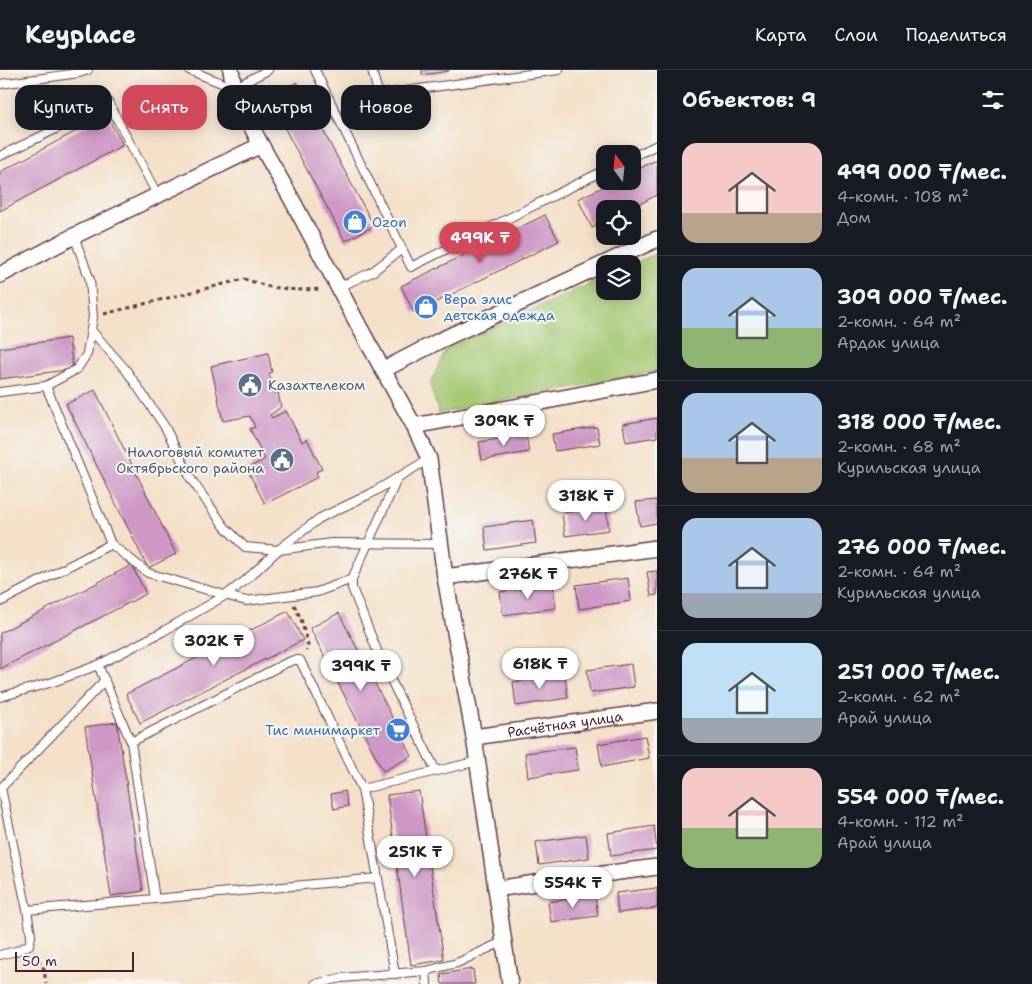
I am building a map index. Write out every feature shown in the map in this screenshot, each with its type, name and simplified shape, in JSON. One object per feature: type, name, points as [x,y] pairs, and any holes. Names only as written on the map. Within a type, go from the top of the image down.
[{"type":"street","points":[[231,70],[234,85]]},
{"type":"street","points":[[253,130],[291,198],[331,288],[360,330],[383,370],[414,426],[429,459],[445,577],[478,762],[510,984]]},
{"type":"street","points":[[0,275],[74,236],[261,145]]},
{"type":"street","points":[[383,370],[439,341],[657,239]]},
{"type":"street","points":[[414,426],[657,380]]},
{"type":"street","points":[[445,577],[657,548]]},
{"type":"street","name":"Расчётная улица","points":[[474,737],[657,711]]},
{"type":"street","points":[[496,889],[657,867]]},
{"type":"lane","points":[[0,84],[80,73],[88,70]]},
{"type":"lane","points":[[189,70],[226,85]]},
{"type":"lane","points":[[240,85],[268,70]]},
{"type":"lane","points":[[315,70],[411,267],[596,174]]},
{"type":"lane","points":[[372,70],[377,89],[382,94],[559,70]]},
{"type":"lane","points":[[0,156],[108,102],[158,196]]},
{"type":"lane","points":[[641,153],[657,145]]},
{"type":"lane","points":[[0,392],[46,386],[77,370],[86,354],[93,317],[90,280],[74,236]]},
{"type":"lane","points":[[331,288],[372,272],[402,249]]},
{"type":"lane","points":[[91,330],[126,370],[165,427],[190,479],[224,526],[244,547],[278,550],[332,543],[442,544]]},
{"type":"lane","points":[[46,386],[111,544],[148,573],[246,601],[317,592],[352,579]]},
{"type":"lane","points":[[0,697],[54,682],[98,665],[162,632],[226,595],[246,580],[278,550],[320,518],[370,494],[429,459]]},
{"type":"lane","points":[[398,477],[352,579],[352,588],[380,658],[436,771]]},
{"type":"lane","points":[[0,602],[111,544]]},
{"type":"lane","points":[[131,742],[286,663],[300,660],[362,789],[395,974]]},
{"type":"lane","points":[[98,665],[131,742],[155,899]]},
{"type":"lane","points":[[0,954],[16,951],[29,945],[31,936],[0,787],[105,680]]},
{"type":"lane","points":[[362,789],[478,762]]},
{"type":"lane","points":[[27,910],[378,878]]},
{"type":"lane","points":[[315,984],[341,978],[426,971],[457,963],[504,942]]},
{"type":"lane","points":[[426,971],[428,984]]},
{"type":"path","points":[[93,317],[244,279],[270,287],[297,290],[331,288]]},
{"type":"path","points":[[290,596],[301,619],[308,646],[300,660]]},
{"type":"path","points":[[29,945],[44,969],[46,984]]},
{"type":"green space","points":[[657,253],[657,371],[439,413],[430,385],[446,349],[596,281],[596,300],[641,300],[641,260]]},
{"type":"building","points":[[422,70],[449,70],[449,71],[422,75]]},
{"type":"building","points":[[112,126],[123,145],[0,211],[0,172],[78,130],[112,130]]},
{"type":"building","points":[[286,130],[323,130],[374,226],[345,241]]},
{"type":"building","points":[[657,160],[657,195],[641,203],[641,200],[596,200],[596,226],[592,228],[578,199],[596,190],[641,190],[641,168]]},
{"type":"building","points":[[545,215],[559,241],[414,313],[401,286]]},
{"type":"building","points":[[69,338],[73,369],[0,379],[0,348]]},
{"type":"building","points":[[268,353],[272,372],[269,373],[274,393],[278,392],[281,407],[270,415],[272,418],[286,411],[302,442],[307,439],[322,469],[316,472],[318,477],[265,504],[247,469],[265,459],[250,429],[255,427],[250,416],[223,421],[211,366]]},
{"type":"building","points":[[95,390],[176,554],[148,568],[66,404]]},
{"type":"building","points":[[657,418],[657,437],[626,442],[623,424]]},
{"type":"building","points":[[597,427],[600,444],[555,451],[552,434]]},
{"type":"building","points":[[526,435],[529,452],[482,460],[479,442]]},
{"type":"building","points":[[657,500],[657,523],[640,526],[636,502]]},
{"type":"building","points":[[606,507],[609,530],[565,536],[562,513]]},
{"type":"building","points":[[533,520],[536,543],[487,550],[484,527]]},
{"type":"building","points":[[132,565],[146,594],[0,669],[0,633]]},
{"type":"building","points":[[657,571],[657,595],[651,596],[647,572]]},
{"type":"building","points":[[628,578],[631,601],[579,609],[576,585]]},
{"type":"building","points":[[553,585],[556,608],[503,615],[500,592]]},
{"type":"building","points":[[288,611],[303,640],[140,723],[126,694]]},
{"type":"building","points":[[339,613],[412,756],[383,771],[310,628]]},
{"type":"building","points":[[631,664],[634,687],[590,693],[587,670]]},
{"type":"building","points":[[565,675],[568,698],[516,706],[513,682]]},
{"type":"building","points":[[117,722],[143,891],[111,896],[85,727]]},
{"type":"building","points":[[645,736],[649,758],[602,767],[598,744]]},
{"type":"building","points":[[575,747],[578,770],[528,777],[525,753]]},
{"type":"building","points":[[345,791],[348,806],[334,809],[331,794]]},
{"type":"building","points":[[419,791],[444,960],[411,965],[387,795]]},
{"type":"building","points":[[654,826],[657,850],[611,856],[608,833]]},
{"type":"building","points":[[586,835],[589,858],[539,865],[536,842]]},
{"type":"building","points":[[657,888],[657,908],[618,913],[616,893]]},
{"type":"building","points":[[595,895],[598,916],[551,922],[548,902]]},
{"type":"building","points":[[473,969],[475,984],[442,984],[441,974]]},
{"type":"place","name":"Ozon","points":[[355,222]]},
{"type":"place","name":"Вера элис детская одежда","points":[[426,307]]},
{"type":"place","name":"Казахтелеком","points":[[250,385]]},
{"type":"place","name":"Налоговый комитет Октябрьского района","points":[[282,460]]},
{"type":"place","name":"Тис минимаркет","points":[[398,730]]}]
